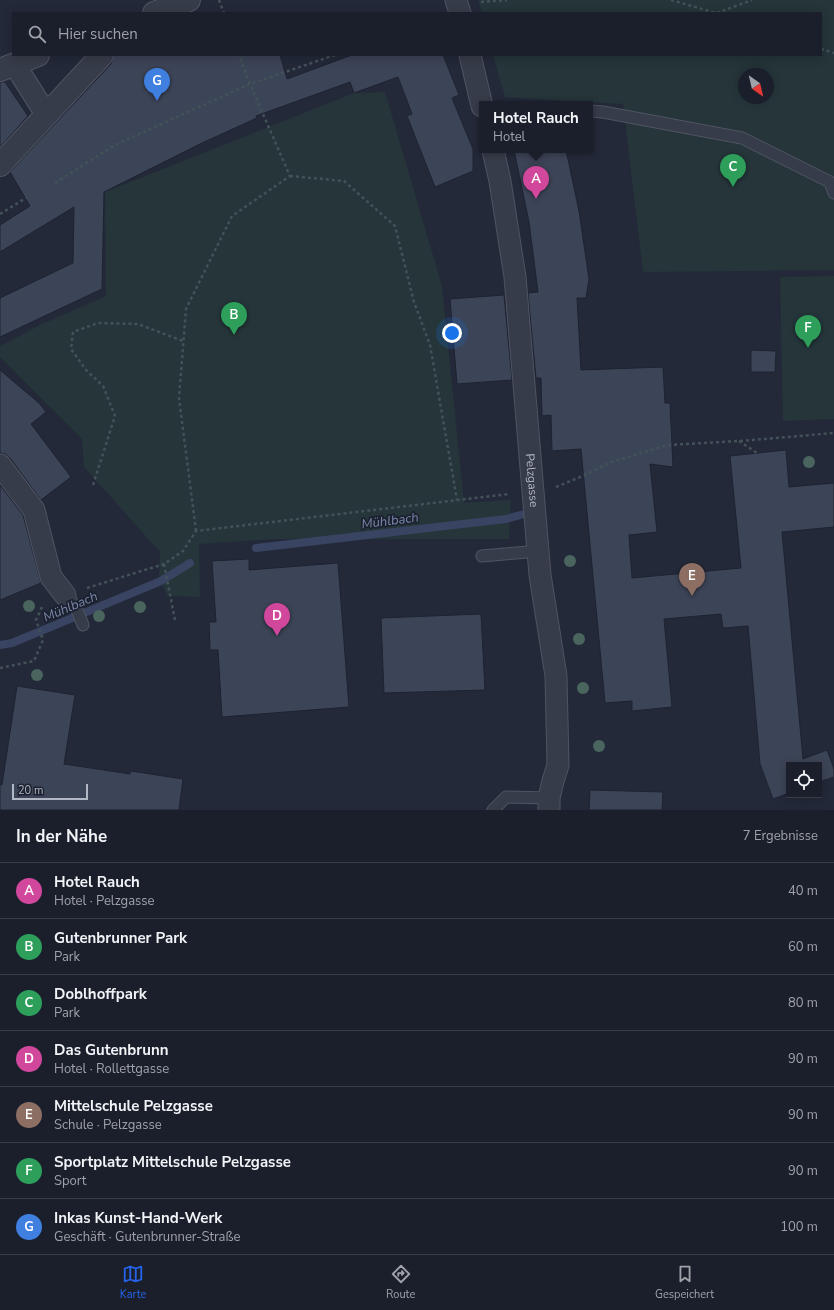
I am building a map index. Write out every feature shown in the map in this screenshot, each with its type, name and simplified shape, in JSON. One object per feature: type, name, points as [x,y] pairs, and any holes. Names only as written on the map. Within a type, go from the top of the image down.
[{"type":"street","points":[[157,12],[189,0]]},
{"type":"street","points":[[456,0],[460,12]]},
{"type":"street","points":[[36,56],[8,67],[46,114]]},
{"type":"street","points":[[0,164],[101,56]]},
{"type":"street","points":[[470,56],[481,101]]},
{"type":"street","name":"Pelzgasse","points":[[494,153],[500,181],[515,277],[540,575],[556,676],[558,765],[553,781],[549,804]]},
{"type":"street","points":[[0,465],[34,510],[52,577],[70,600]]},
{"type":"lane","points":[[593,111],[742,138],[832,180],[834,193]]},
{"type":"lane","points":[[482,556],[538,551]]},
{"type":"lane","points":[[70,600],[83,625]]},
{"type":"lane","points":[[493,810],[506,797],[549,804]]},
{"type":"path","points":[[219,0],[224,12]]},
{"type":"path","points":[[479,3],[507,0]]},
{"type":"path","points":[[671,0],[713,12]]},
{"type":"path","points":[[720,12],[752,0]]},
{"type":"path","points":[[822,49],[834,53]]},
{"type":"path","points":[[239,56],[290,176]]},
{"type":"path","points":[[55,183],[115,145],[250,84],[332,56]]},
{"type":"path","points":[[0,668],[34,661],[43,640],[36,620],[42,607],[70,600],[164,564],[183,551],[196,531],[178,398],[186,310],[232,216],[290,176],[344,181],[395,226],[414,302],[430,345],[457,500]]},
{"type":"path","points":[[0,214],[26,198]]},
{"type":"path","points":[[93,485],[115,416],[103,386],[86,370],[71,349],[73,332],[98,323],[138,324],[183,341]]},
{"type":"path","points":[[196,531],[533,492],[562,486],[611,462],[668,444],[739,441],[834,433]]},
{"type":"path","points":[[739,441],[757,453]]},
{"type":"path","points":[[164,564],[175,620]]},
{"type":"shaded area","points":[[478,0],[834,0],[834,270],[643,272],[623,104],[593,102],[593,101],[505,97],[493,56],[822,56],[822,12],[482,12]]},
{"type":"shaded area","points":[[385,92],[442,286],[464,503],[511,500],[509,539],[276,539],[199,544],[200,597],[167,596],[159,576],[160,552],[84,467],[82,439],[0,357],[0,346],[40,325],[106,296],[105,192],[354,93]]},
{"type":"shaded area","points":[[834,276],[834,419],[783,421],[780,277]]},
{"type":"building","points":[[114,56],[280,56],[287,79],[349,56],[443,56],[459,95],[452,98],[473,149],[473,171],[435,187],[407,116],[412,114],[398,77],[354,93],[350,82],[256,116],[257,118],[202,143],[104,192],[102,289],[0,337],[0,298],[73,263],[74,207],[0,252],[0,225],[30,206],[10,172],[111,64]]},
{"type":"building","points":[[0,82],[5,82],[28,116],[0,147]]},
{"type":"building","points":[[515,153],[567,153],[579,211],[589,279],[586,298],[577,298],[581,370],[663,367],[665,403],[670,403],[673,467],[650,464],[657,532],[629,535],[632,578],[741,568],[730,456],[786,450],[789,487],[834,483],[834,527],[782,532],[803,759],[827,750],[834,769],[834,777],[822,781],[822,762],[786,762],[786,794],[773,799],[760,764],[748,626],[723,628],[721,614],[664,619],[672,707],[632,711],[632,701],[605,703],[581,449],[552,451],[551,415],[542,416],[541,378],[536,378],[528,293],[538,292],[529,222]]},
{"type":"building","points":[[504,295],[512,380],[457,384],[450,299]]},
{"type":"building","points":[[751,350],[776,351],[775,372],[751,372]]},
{"type":"building","points":[[0,370],[39,403],[46,412],[31,424],[71,477],[41,500],[10,458],[5,454],[0,453]]},
{"type":"building","points":[[0,485],[23,515],[41,583],[0,600]]},
{"type":"building","points":[[249,559],[249,570],[338,563],[349,707],[222,717],[218,650],[210,650],[209,622],[216,622],[212,561]]},
{"type":"building","points":[[481,614],[485,690],[384,693],[381,618]]},
{"type":"building","points":[[17,686],[75,695],[64,764],[130,774],[131,771],[183,779],[179,810],[0,810],[0,784],[2,785]]},
{"type":"building","points":[[590,790],[663,792],[662,810],[589,810]]},
{"type":"waterway","name":"Mühlbach","points":[[256,548],[506,519],[528,513]]},
{"type":"waterway","name":"Mühlbach","points":[[0,645],[12,643],[161,581],[190,563]]},
{"type":"place","name":"Inkas Kunst-Hand-Werk","points":[[157,101]]},
{"type":"place","name":"Doblhoffpark","points":[[733,187]]},
{"type":"place","name":"Hotel Rauch","points":[[536,199]]},
{"type":"place","name":"Gutenbrunner Park","points":[[234,335]]},
{"type":"place","name":"Sportplatz Mittelschule Pelzgasse","points":[[808,348]]},
{"type":"place","name":"Mittelschule Pelzgasse","points":[[692,596]]},
{"type":"place","name":"Das Gutenbrunn","points":[[277,636]]}]
